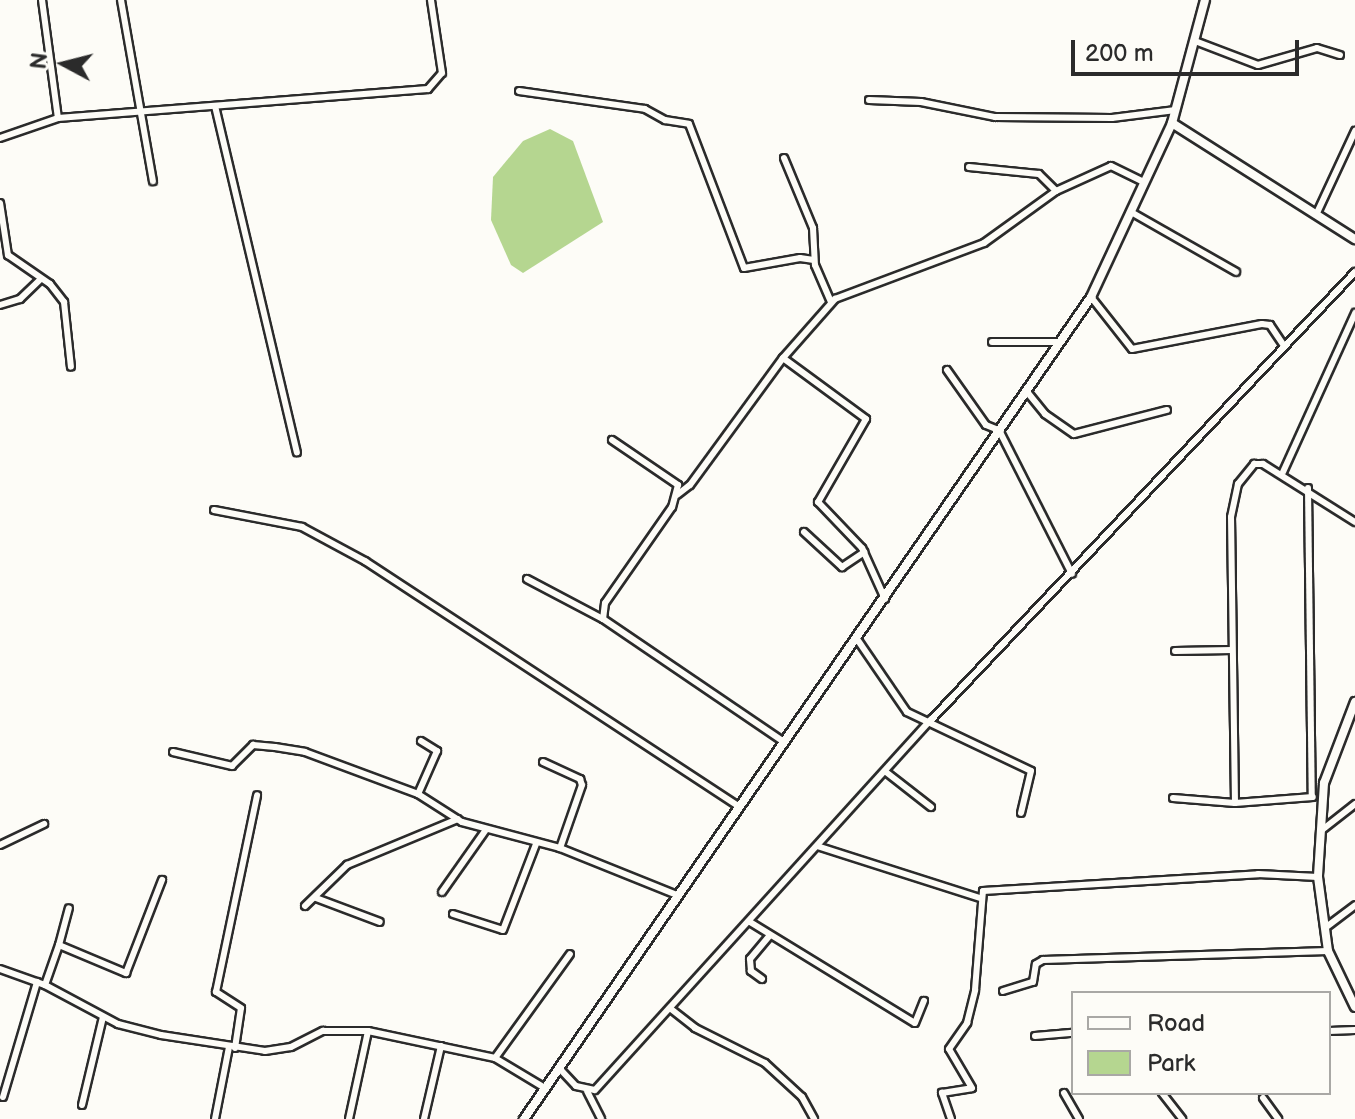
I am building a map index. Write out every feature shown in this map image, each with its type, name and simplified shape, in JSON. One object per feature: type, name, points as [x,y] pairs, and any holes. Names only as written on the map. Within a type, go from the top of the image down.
[{"type":"street","points":[[42,0],[58,118]]},
{"type":"street","points":[[121,0],[138,115],[153,181]]},
{"type":"street","points":[[0,138],[58,118],[138,115],[428,89],[442,73],[431,0]]},
{"type":"street","points":[[524,1119],[738,806],[1028,393],[1091,297],[1172,123],[1205,0]]},
{"type":"street","points":[[1195,41],[1258,65],[1317,48],[1340,55]]},
{"type":"street","points":[[519,91],[645,109],[665,120],[689,124],[744,268],[800,258],[814,260]]},
{"type":"street","points":[[869,100],[921,102],[995,117],[1112,118],[1175,110]]},
{"type":"street","points":[[215,106],[297,452]]},
{"type":"street","points":[[1172,123],[1355,239]]},
{"type":"street","points":[[1316,215],[1355,131]]},
{"type":"street","points":[[784,158],[817,242],[814,260],[831,302]]},
{"type":"street","points":[[603,619],[605,603],[677,495],[690,485],[783,358],[831,302],[984,243],[1056,191],[1115,165],[1144,182]]},
{"type":"street","points":[[969,167],[1039,174],[1056,191]]},
{"type":"street","points":[[0,203],[1,226],[8,255],[41,279],[64,302],[71,367]]},
{"type":"street","points":[[1131,212],[1236,272]]},
{"type":"street","points":[[587,1091],[595,1090],[671,1009],[931,720],[1072,574],[1283,344],[1355,272]]},
{"type":"street","points":[[0,305],[20,299],[41,279]]},
{"type":"street","points":[[1091,297],[1132,349],[1262,324],[1270,325],[1283,344]]},
{"type":"street","points":[[1283,472],[1355,313]]},
{"type":"street","points":[[992,342],[1060,342]]},
{"type":"street","points":[[783,358],[866,419],[818,502],[864,552],[885,599]]},
{"type":"street","points":[[947,370],[986,425],[1001,432],[1072,574]]},
{"type":"street","points":[[1028,393],[1045,414],[1074,434],[1167,410]]},
{"type":"street","points":[[612,440],[674,478],[677,495]]},
{"type":"street","points":[[1235,803],[1232,650],[1234,498],[1254,464],[1283,472],[1355,522]]},
{"type":"street","points":[[1308,488],[1312,797]]},
{"type":"street","points":[[214,510],[302,527],[365,561],[738,806]]},
{"type":"street","points":[[804,532],[842,567],[864,552]]},
{"type":"street","points":[[527,579],[603,619],[784,742]]},
{"type":"street","points":[[857,639],[907,712],[931,720],[1031,771],[1021,813]]},
{"type":"street","points":[[1175,651],[1232,650]]},
{"type":"street","points":[[1355,702],[1339,731],[1323,797],[1318,877],[1328,951],[1355,1007]]},
{"type":"street","points":[[418,794],[437,751],[421,741]]},
{"type":"street","points":[[173,752],[232,766],[253,745],[305,752],[418,794],[458,819],[485,831],[560,848],[677,895]]},
{"type":"street","points":[[543,762],[580,779],[582,785],[560,848]]},
{"type":"street","points":[[886,772],[931,807]]},
{"type":"street","points":[[215,1119],[241,1008],[216,992],[257,795]]},
{"type":"street","points":[[1173,798],[1235,803],[1323,797]]},
{"type":"street","points":[[1322,830],[1355,804]]},
{"type":"street","points":[[305,906],[347,865],[458,819]]},
{"type":"street","points":[[0,845],[44,824]]},
{"type":"street","points":[[442,892],[485,831]]},
{"type":"street","points":[[453,914],[503,930],[536,844]]},
{"type":"street","points":[[817,846],[980,898]]},
{"type":"street","points":[[951,1119],[942,1093],[972,1088],[949,1049],[967,1023],[975,990],[980,898],[990,887],[1258,874],[1318,877]]},
{"type":"street","points":[[59,945],[126,973],[162,880]]},
{"type":"street","points":[[316,898],[380,922]]},
{"type":"street","points":[[1325,928],[1355,905]]},
{"type":"street","points":[[45,985],[69,908]]},
{"type":"street","points":[[750,922],[915,1023],[924,1001]]},
{"type":"street","points":[[762,979],[751,971],[750,959],[769,936]]},
{"type":"street","points":[[1003,991],[1033,982],[1036,964],[1043,960],[1328,951]]},
{"type":"street","points":[[495,1058],[570,954]]},
{"type":"street","points":[[0,969],[45,985],[103,1017],[232,1047],[278,1050],[323,1031],[368,1031],[495,1058],[545,1088]]},
{"type":"street","points":[[3,1097],[37,982]]},
{"type":"street","points":[[671,1009],[695,1028],[765,1063],[802,1097],[814,1119]]},
{"type":"street","points":[[82,1105],[103,1017]]},
{"type":"street","points":[[1331,1031],[1355,1030]]},
{"type":"street","points":[[349,1119],[368,1031]]},
{"type":"street","points":[[1035,1036],[1071,1033]]},
{"type":"street","points":[[435,1119],[424,1117],[441,1046]]},
{"type":"street","points":[[560,1069],[587,1091],[598,1117]]},
{"type":"street","points":[[1064,1093],[1079,1119]]},
{"type":"street","points":[[1164,1095],[1182,1119]]},
{"type":"street","points":[[1263,1098],[1278,1119]]},
{"type":"green space","points":[[550,129],[573,141],[603,222],[523,273],[511,265],[491,220],[493,177],[523,141]]}]
